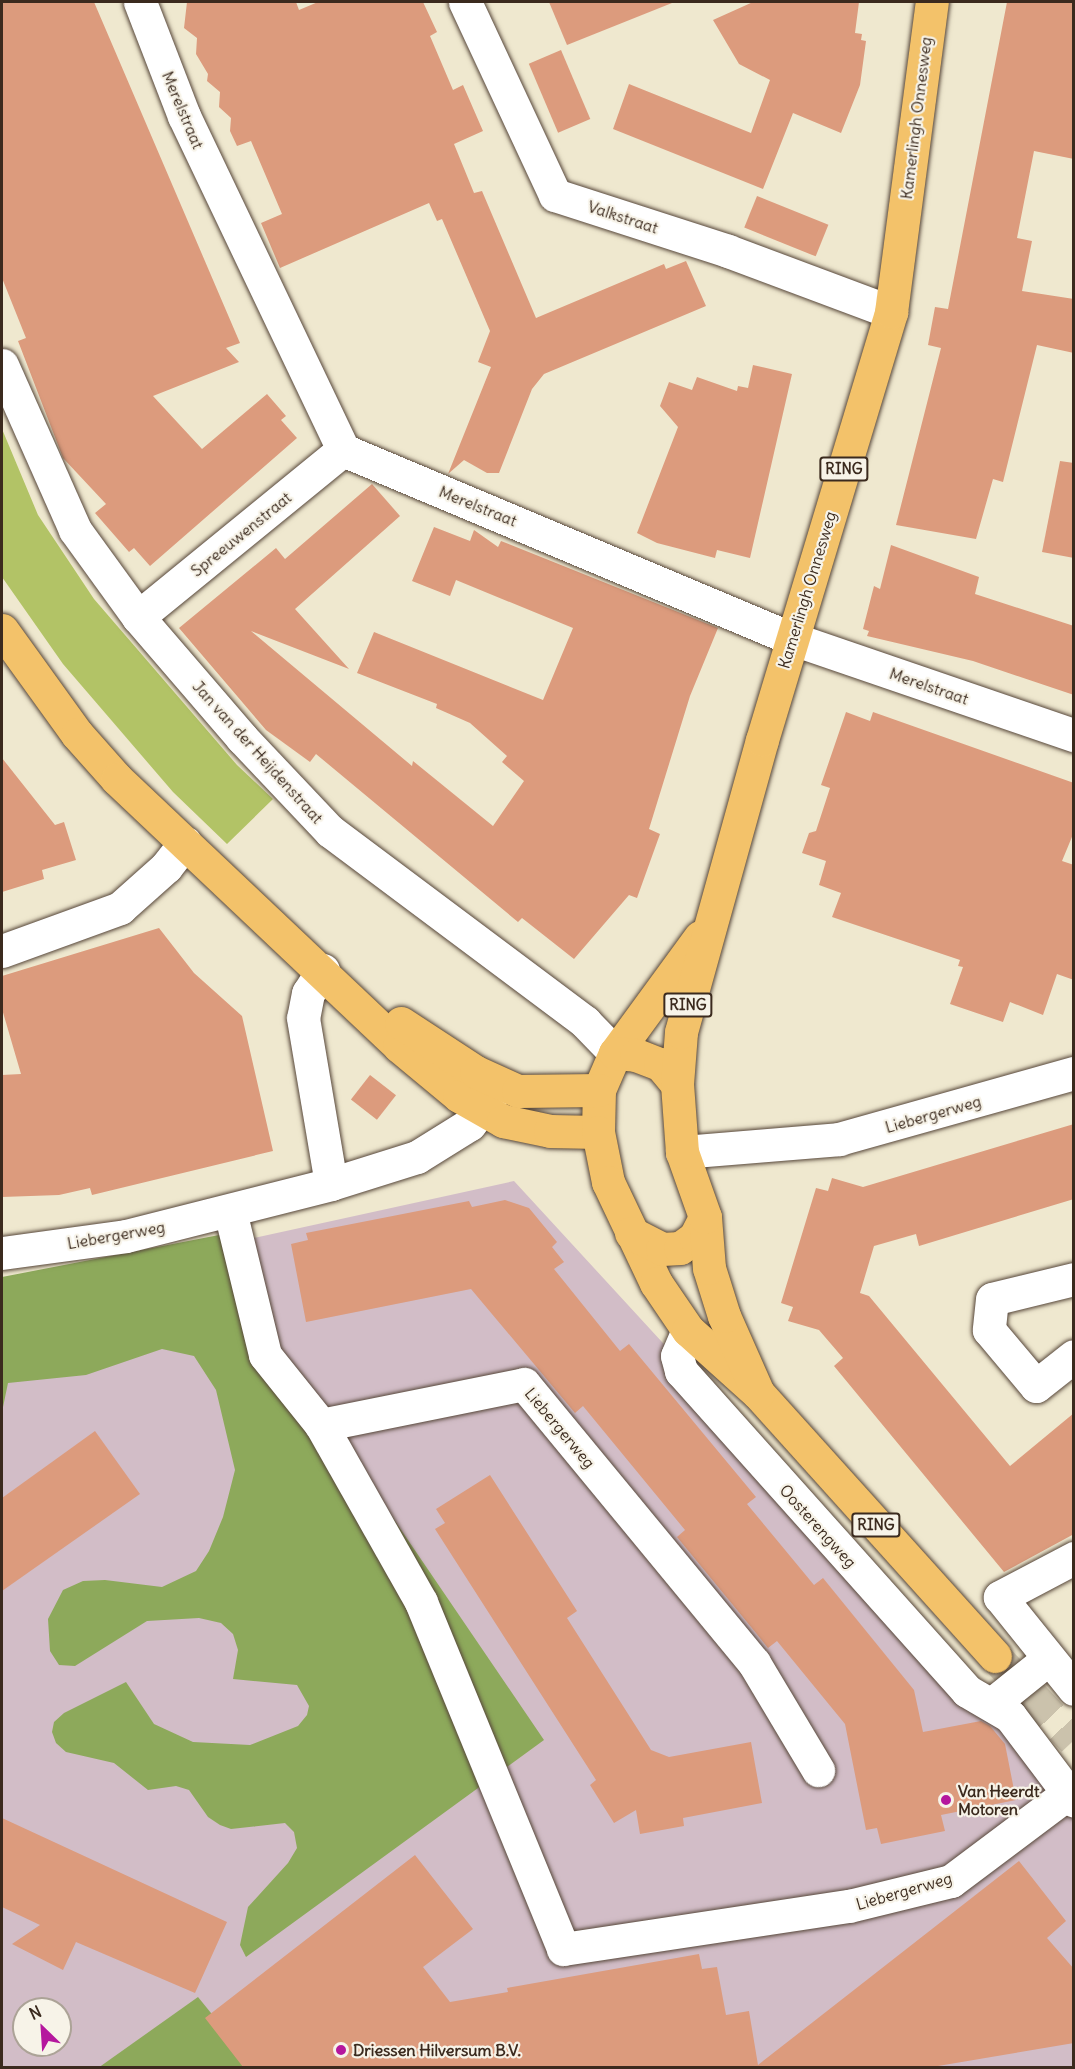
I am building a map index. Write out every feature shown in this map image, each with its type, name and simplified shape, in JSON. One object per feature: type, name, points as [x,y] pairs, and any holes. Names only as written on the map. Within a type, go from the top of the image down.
[{"type":"main road","name":"Kamerlingh Onnesweg","points":[[677,1084],[681,1032],[709,927],[891,312],[932,2]]},
{"type":"main road","points":[[2,630],[77,734],[184,843],[322,970],[435,1046],[492,1096],[503,1120],[550,1131],[598,1132]]},
{"type":"main road","name":"Kamerlingh Onnesweg","points":[[599,1089],[615,1053],[709,927]]},
{"type":"main road","points":[[615,1053],[636,1055],[660,1064],[677,1084]]},
{"type":"main road","name":"RING","points":[[677,1084],[682,1152],[705,1217],[708,1269],[758,1393]]},
{"type":"main road","points":[[492,1096],[518,1091],[552,1093],[599,1089]]},
{"type":"main road","name":"RING","points":[[599,1089],[598,1132],[608,1182],[656,1283],[688,1330],[758,1393],[995,1656]]},
{"type":"main road","points":[[631,1233],[662,1249],[680,1248],[695,1237],[705,1217]]},
{"type":"street","name":"Merelstraat","points":[[140,2],[184,116],[343,450],[793,639],[1074,735]]},
{"type":"street","name":"Valkstraat","points":[[472,4],[555,195],[728,251],[891,312]]},
{"type":"street","name":"Jan van der Heijdenstraat","points":[[2,365],[75,530],[138,617],[242,738],[330,831],[585,1022],[615,1053]]},
{"type":"street","name":"Spreeuwenstraat","points":[[138,617],[343,450]]},
{"type":"street","points":[[2,951],[120,909],[166,867],[184,843]]},
{"type":"street","points":[[322,970],[308,993],[303,1018],[331,1184]]},
{"type":"street","name":"Liebergerweg","points":[[682,1152],[838,1139],[1074,1073]]},
{"type":"street","name":"Liebergerweg","points":[[2,1253],[126,1236],[331,1184],[417,1157],[470,1124],[492,1096]]},
{"type":"street","points":[[230,1211],[265,1355],[321,1425]]},
{"type":"street","points":[[1074,1279],[992,1299],[988,1330],[1036,1386],[1074,1356]]},
{"type":"street","name":"Oosterengweg","points":[[688,1330],[677,1356],[681,1371],[967,1691],[1010,1716],[1070,1797]]},
{"type":"street","name":"Liebergerweg","points":[[818,1770],[754,1664],[524,1384],[321,1425],[422,1602],[563,1949],[849,1906],[951,1881],[1070,1797]]},
{"type":"street","points":[[1074,1558],[1000,1597],[1047,1660],[1074,1689]]},
{"type":"street","points":[[992,1704],[1047,1660]]},
{"type":"shaded area","points":[[514,1181],[1073,1789],[1073,2067],[2,2067],[2,1283],[99,1272]]},
{"type":"green space","points":[[2,429],[38,515],[94,599],[237,765],[273,799],[227,844],[173,792],[63,664],[2,577]]},
{"type":"green space","points":[[245,1230],[263,1327],[544,1740],[246,1957],[240,1945],[248,1907],[288,1863],[297,1848],[294,1832],[285,1823],[231,1829],[220,1825],[208,1817],[189,1790],[176,1786],[148,1790],[114,1763],[66,1752],[56,1743],[52,1732],[54,1722],[64,1713],[126,1682],[154,1724],[193,1742],[250,1745],[298,1726],[307,1715],[309,1706],[297,1685],[233,1679],[238,1650],[233,1634],[221,1623],[199,1618],[147,1621],[75,1666],[59,1665],[50,1651],[48,1619],[63,1590],[83,1581],[105,1580],[162,1587],[196,1571],[209,1551],[223,1517],[235,1470],[216,1390],[194,1356],[162,1349],[86,1375],[8,1383],[2,1412],[2,1277]]},
{"type":"green space","points":[[198,1997],[255,2067],[98,2068]]},
{"type":"building","points":[[2,2],[94,2],[240,343],[226,348],[239,362],[153,396],[202,449],[267,394],[286,416],[281,420],[297,438],[150,566],[134,548],[129,552],[95,513],[106,504],[63,458],[18,341],[26,338],[2,278]]},
{"type":"building","points":[[187,2],[296,2],[299,10],[318,2],[423,2],[437,32],[430,36],[453,90],[463,85],[483,131],[454,144],[474,193],[482,191],[536,318],[664,264],[666,269],[686,261],[706,306],[544,374],[532,389],[499,473],[487,473],[464,460],[448,474],[491,367],[478,362],[490,331],[442,219],[437,221],[429,203],[280,268],[261,223],[282,214],[251,141],[237,146],[230,131],[231,118],[219,107],[220,92],[207,81],[208,74],[196,54],[197,38],[184,28]]},
{"type":"building","points":[[549,2],[672,2],[672,3],[567,45]]},
{"type":"building","points":[[753,2],[859,2],[855,33],[862,34],[861,40],[866,41],[860,85],[841,133],[793,113],[763,189],[613,129],[629,84],[751,133],[770,80],[739,64],[713,20]]},
{"type":"building","points":[[1007,2],[1074,2],[1074,159],[1034,151],[1017,238],[1032,241],[1022,291],[1074,299],[1074,353],[1037,345],[1003,482],[993,479],[976,539],[896,525],[941,348],[928,345],[935,307],[948,309]]},
{"type":"building","points":[[561,50],[590,119],[558,133],[529,64]]},
{"type":"building","points":[[757,196],[828,225],[816,256],[744,228]]},
{"type":"building","points":[[753,365],[792,374],[750,558],[717,550],[715,558],[657,543],[637,533],[678,427],[660,406],[669,382],[692,390],[697,377],[737,391],[738,386],[748,388]]},
{"type":"building","points":[[1060,461],[1074,463],[1074,558],[1042,552]]},
{"type":"building","points":[[372,484],[400,516],[295,609],[349,669],[251,631],[412,766],[413,761],[493,826],[524,781],[502,762],[507,756],[470,723],[436,708],[437,704],[357,673],[374,632],[543,700],[573,628],[456,580],[450,596],[412,581],[434,527],[470,541],[474,530],[498,547],[501,541],[718,628],[690,696],[649,829],[660,834],[637,898],[629,895],[574,959],[522,918],[518,922],[316,754],[310,762],[266,730],[179,628],[276,548],[285,559]]},
{"type":"building","points":[[891,545],[979,577],[975,594],[1074,626],[1074,695],[973,661],[867,636],[869,631],[863,629],[874,586],[880,589]]},
{"type":"building","points":[[846,712],[870,721],[873,712],[1074,783],[1074,832],[1062,861],[1074,865],[1074,980],[1057,974],[1043,1015],[1010,1002],[1003,1022],[950,1004],[963,967],[958,966],[960,960],[832,917],[841,893],[819,885],[826,861],[802,853],[809,833],[816,831],[830,788],[821,785]]},
{"type":"building","points":[[2,758],[55,825],[64,822],[76,860],[42,870],[44,879],[2,892]]},
{"type":"building","points":[[159,928],[194,973],[242,1016],[273,1151],[92,1195],[90,1188],[59,1195],[2,1197],[2,1075],[21,1074],[2,1009],[2,976]]},
{"type":"building","points":[[370,1075],[396,1095],[377,1120],[351,1099]]},
{"type":"building","points":[[1074,1124],[1074,1199],[919,1246],[916,1234],[874,1246],[860,1293],[869,1296],[1010,1466],[1074,1413],[1074,1534],[1004,1572],[834,1366],[843,1358],[819,1330],[788,1321],[793,1307],[781,1303],[816,1188],[828,1191],[832,1178],[863,1187]]},
{"type":"building","points":[[505,1200],[529,1208],[557,1242],[552,1247],[564,1262],[554,1269],[620,1351],[629,1344],[756,1497],[747,1504],[814,1585],[823,1578],[914,1690],[923,1732],[981,1721],[990,1726],[1005,1744],[1016,1800],[941,1815],[945,1831],[881,1844],[877,1828],[866,1830],[845,1724],[777,1641],[768,1648],[677,1537],[685,1530],[583,1406],[575,1413],[471,1289],[306,1322],[291,1244],[308,1240],[306,1233],[469,1201],[472,1207]]},
{"type":"building","points":[[95,1431],[140,1494],[2,1591],[2,1498]]},
{"type":"building","points":[[490,1475],[577,1611],[567,1618],[651,1750],[669,1757],[751,1742],[762,1803],[683,1818],[684,1826],[640,1834],[636,1810],[614,1823],[590,1785],[596,1780],[435,1529],[445,1523],[436,1509]]},
{"type":"building","points":[[2,1818],[227,1922],[195,1993],[76,1942],[63,1970],[12,1944],[40,1925],[2,1907]]},
{"type":"building","points":[[415,1855],[473,1929],[423,1967],[450,2002],[508,1992],[507,1988],[699,1954],[702,1969],[717,1967],[726,2015],[749,2011],[758,2065],[1019,1861],[1066,1921],[1047,1938],[1074,1969],[1074,2043],[932,2067],[243,2067],[205,2018]]},
{"type":"tunnel","points":[[995,1656],[1074,1740]]},
{"type":"place","name":"Van Heerdt Motoren","points":[[946,1800]]},
{"type":"place","name":"Driessen Hilversum B.V.","points":[[341,2050]]}]
